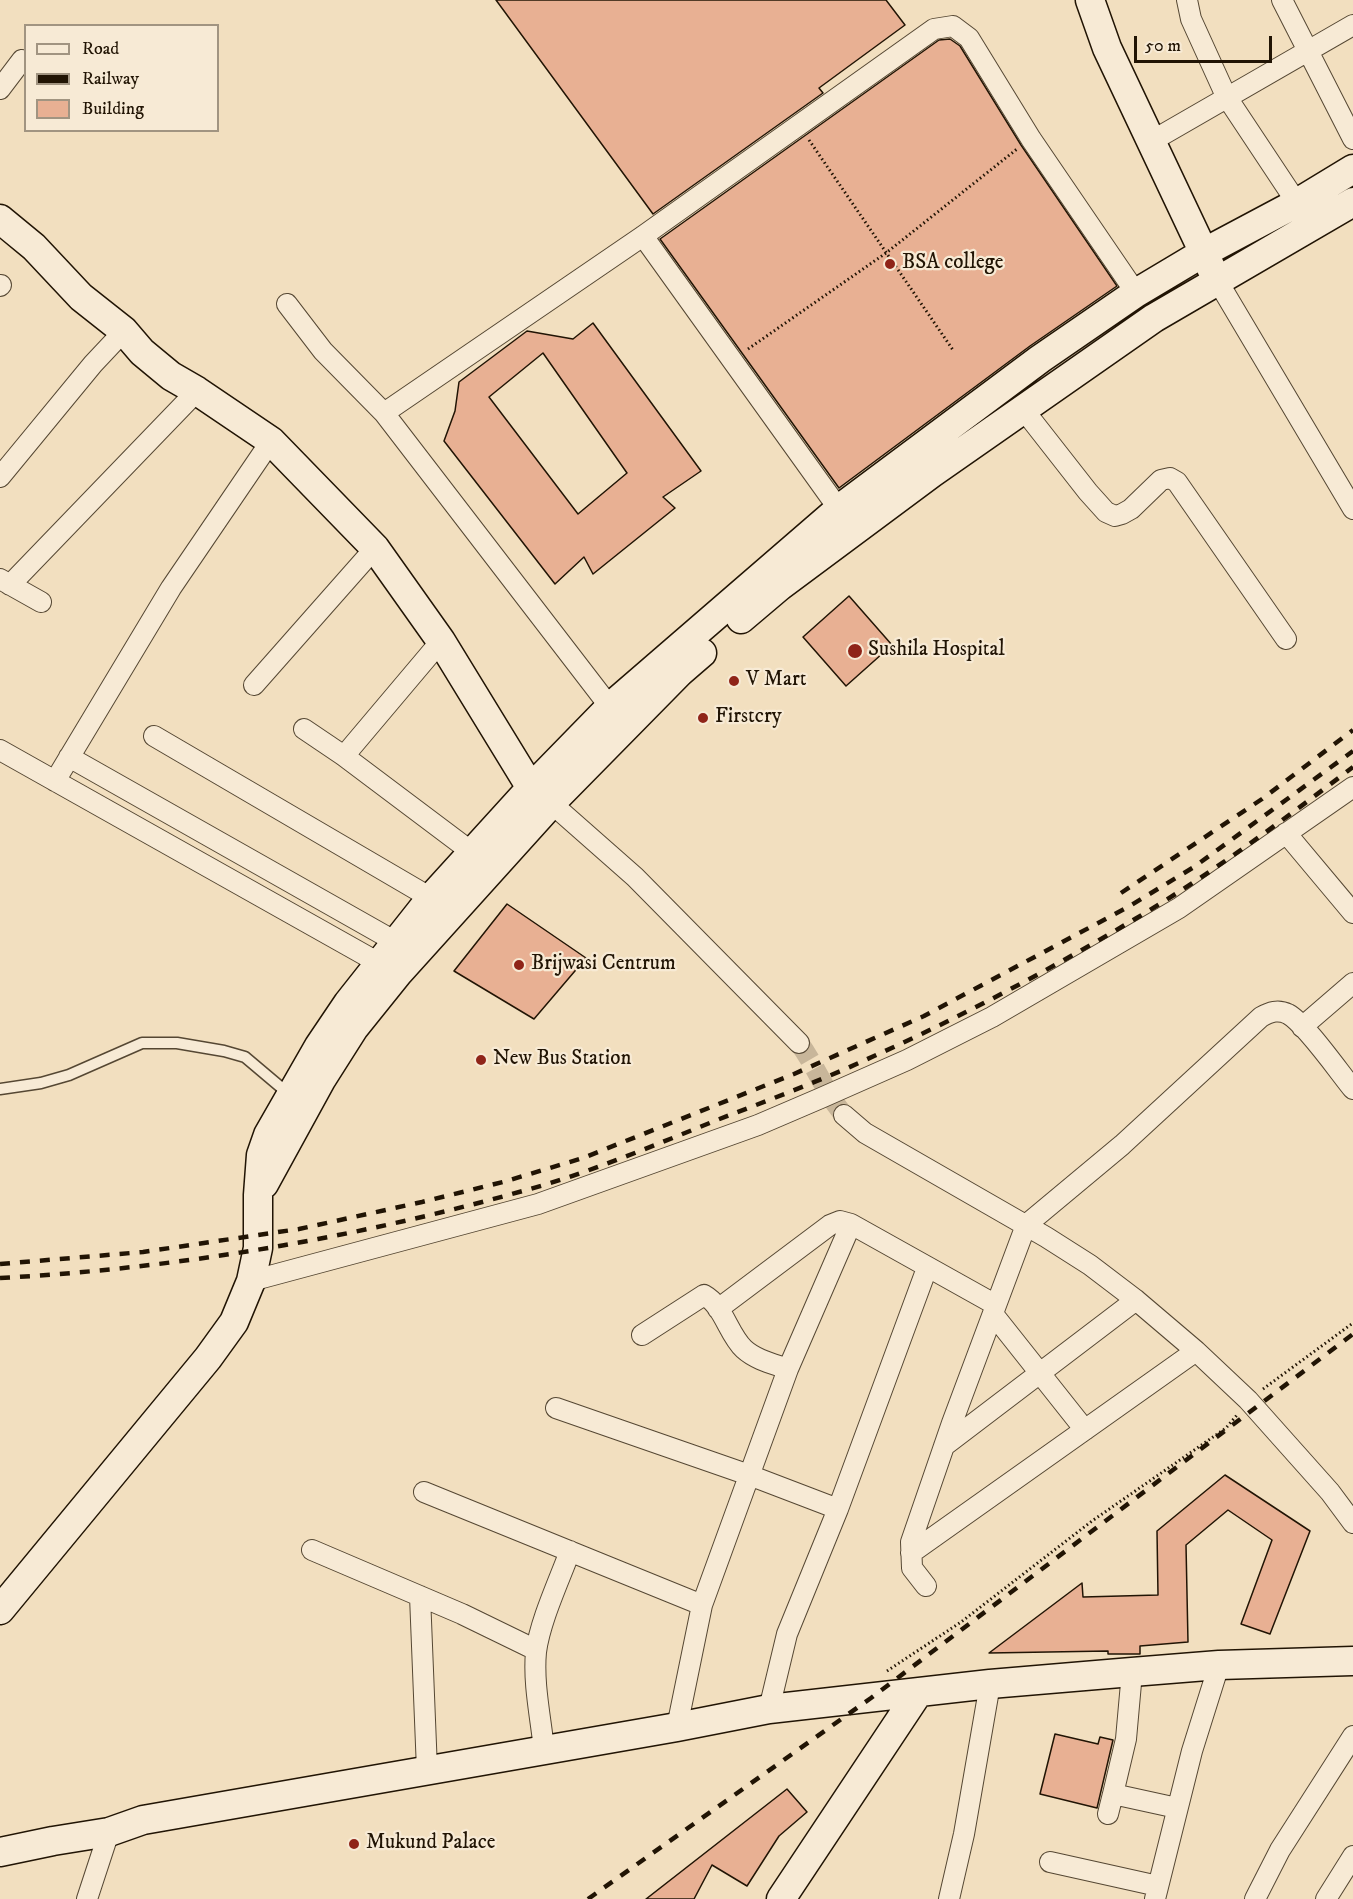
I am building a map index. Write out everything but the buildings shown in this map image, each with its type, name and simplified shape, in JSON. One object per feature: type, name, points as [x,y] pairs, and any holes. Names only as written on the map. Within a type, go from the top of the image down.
[{"type":"main road","points":[[1090,0],[1107,48],[1217,280]]},
{"type":"main road","points":[[2,1604],[208,1358],[234,1322],[252,1281],[258,1248],[261,1155],[268,1135],[342,1011],[387,970],[542,795],[610,707],[847,520],[1040,359],[1137,293],[1203,254],[1298,203],[1353,169]]},
{"type":"main road","points":[[258,1195],[321,1080],[387,970],[396,942],[431,898],[473,853],[780,586],[847,520],[932,473],[1154,318],[1353,202]]},
{"type":"main road","points":[[0,219],[34,247],[81,297],[124,331],[142,352],[171,376],[271,441],[375,548],[441,641],[542,795]]},
{"type":"main road","points":[[0,1852],[109,1832],[143,1820],[769,1709],[990,1684],[1132,1672],[1219,1665],[1353,1661]]},
{"type":"main road","points":[[781,1899],[918,1693]]},
{"type":"street","points":[[1187,0],[1191,19],[1226,96],[1298,203]]},
{"type":"street","points":[[1282,0],[1353,139]]},
{"type":"street","points":[[1150,142],[1226,96],[1353,25]]},
{"type":"street","points":[[384,413],[643,236],[934,29],[953,26],[969,38],[1031,139],[1137,293]]},
{"type":"street","points":[[0,89],[22,60]]},
{"type":"street","points":[[643,236],[847,520]]},
{"type":"street","points":[[1217,280],[1353,509]]},
{"type":"street","points":[[287,304],[323,351],[384,413],[610,707]]},
{"type":"street","points":[[0,477],[93,364],[124,331]]},
{"type":"street","points":[[41,602],[5,582],[197,391]]},
{"type":"street","points":[[1023,410],[1106,512],[1115,516],[1122,514],[1131,509],[1161,480],[1170,478],[1177,482],[1287,639]]},
{"type":"street","points":[[55,781],[171,588],[271,441]]},
{"type":"street","points":[[254,685],[375,548]]},
{"type":"street","points":[[344,756],[441,641]]},
{"type":"street","points":[[304,729],[344,756],[473,853]]},
{"type":"street","points":[[154,736],[431,898]]},
{"type":"street","points":[[0,750],[387,970]]},
{"type":"street","points":[[69,757],[396,942]]},
{"type":"street","points":[[252,1281],[538,1204],[758,1125],[821,1098],[992,1017],[1179,908],[1353,788]]},
{"type":"street","points":[[542,795],[635,877],[799,1043]]},
{"type":"street","points":[[1287,833],[1353,913]]},
{"type":"street","points":[[1302,1027],[1353,984]]},
{"type":"street","points":[[926,1586],[912,1568],[911,1542],[1026,1225],[1122,1145],[1269,1012],[1278,1011],[1289,1014],[1353,1089]]},
{"type":"street","points":[[844,1115],[864,1133],[1026,1225],[1090,1265],[1136,1300],[1196,1351],[1248,1400],[1330,1492],[1353,1523]]},
{"type":"street","points":[[718,1309],[830,1225],[840,1221],[851,1224],[994,1310],[1085,1430]]},
{"type":"street","points":[[677,1727],[702,1605],[788,1369],[851,1224]]},
{"type":"street","points":[[769,1709],[787,1634],[838,1509],[927,1268]]},
{"type":"street","points":[[642,1335],[704,1295],[715,1304],[744,1349],[755,1357],[788,1369]]},
{"type":"street","points":[[944,1446],[1136,1300]]},
{"type":"street","points":[[911,1553],[1196,1351]]},
{"type":"street","points":[[556,1408],[749,1475],[838,1509]]},
{"type":"street","points":[[424,1492],[702,1605]]},
{"type":"street","points":[[312,1550],[462,1614],[536,1650]]},
{"type":"street","points":[[544,1750],[535,1666],[536,1650],[570,1551]]},
{"type":"street","points":[[420,1596],[427,1770]]},
{"type":"street","points":[[1050,1862],[1157,1893],[1192,1750],[1219,1665]]},
{"type":"street","points":[[1108,1814],[1126,1739],[1132,1672]]},
{"type":"street","points":[[950,1899],[964,1834],[990,1684]]},
{"type":"street","points":[[1255,1899],[1280,1850],[1353,1736]]},
{"type":"street","points":[[1113,1794],[1177,1808]]},
{"type":"street","points":[[87,1899],[109,1832]]},
{"type":"street","points":[[1326,1899],[1353,1856]]},
{"type":"lane","points":[[0,1089],[41,1083],[69,1075],[142,1043],[177,1043],[245,1057],[290,1096]]},
{"type":"path","points":[[800,126],[953,350]]},
{"type":"path","points":[[733,359],[885,253],[1031,139]]},
{"type":"path","points":[[882,1675],[961,1623],[1092,1521],[1226,1428],[1248,1400],[1353,1323]]},
{"type":"tunnel","points":[[799,1043],[831,1098],[844,1115]]},
{"type":"railway","points":[[1121,893],[1262,799],[1353,730]]},
{"type":"railway","points":[[0,1264],[143,1252],[299,1229],[503,1182],[583,1158],[794,1074],[924,1016],[1128,907],[1194,867],[1353,751]]},
{"type":"railway","points":[[0,1278],[138,1266],[275,1247],[410,1220],[544,1185],[610,1163],[835,1073],[941,1025],[1039,974],[1191,884],[1273,827],[1353,767]]},
{"type":"railway","points":[[588,1899],[871,1698],[1353,1334]]},
{"type":"place","name":"BSA college","points":[[890,264]]},
{"type":"place","name":"Sushila Hospital","points":[[855,651]]},
{"type":"place","name":"V Mart","points":[[734,681]]},
{"type":"place","name":"Firstcry","points":[[703,718]]},
{"type":"place","name":"Brijwasi Centrum","points":[[519,965]]},
{"type":"place","name":"New Bus Station","points":[[481,1060]]},
{"type":"place","name":"Mukund Palace","points":[[354,1844]]}]
